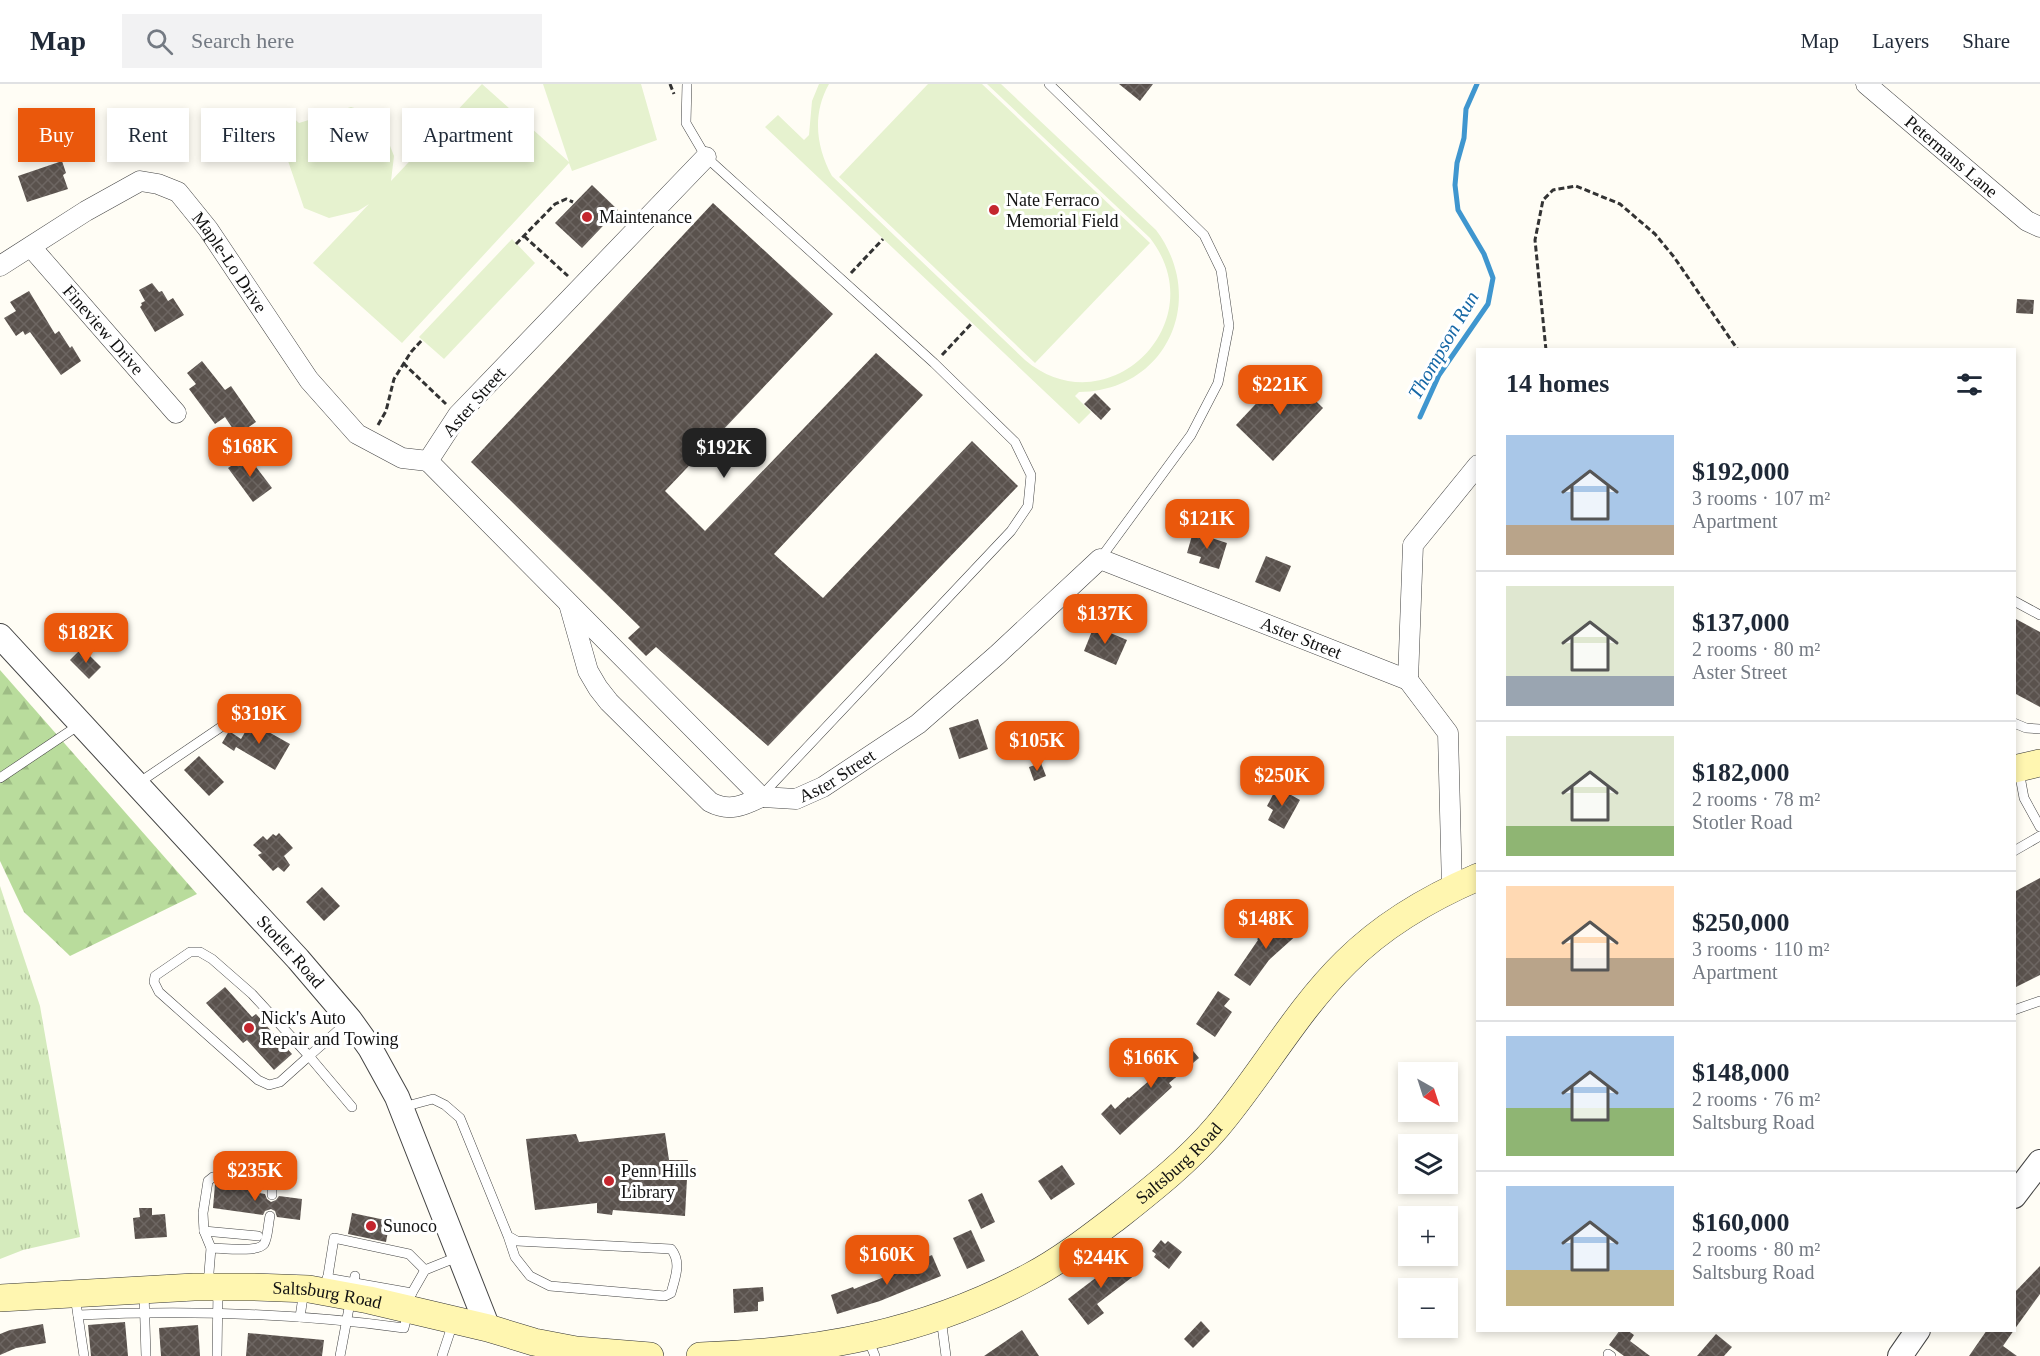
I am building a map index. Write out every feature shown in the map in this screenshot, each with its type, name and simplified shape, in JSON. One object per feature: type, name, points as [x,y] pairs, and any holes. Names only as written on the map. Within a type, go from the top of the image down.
[{"type":"main road","name":"Saltsburg Road","points":[[700,1356],[798,1353],[871,1347],[1032,1275],[1080,1245],[1171,1174],[1216,1128],[1312,999],[1346,962],[1379,933],[1415,907],[1476,878]]},
{"type":"main road","name":"Saltsburg Road","points":[[0,1298],[77,1304],[338,1290],[394,1296],[454,1321],[488,1329],[518,1342],[554,1351],[650,1356]]},
{"type":"street","name":"Petermans Lane","points":[[1866,84],[2027,221],[2040,227]]},
{"type":"street","name":"Aster Street","points":[[428,461],[458,416],[706,157]]},
{"type":"street","name":"Maple-Lo Drive","points":[[0,266],[140,181],[158,184],[178,192],[208,229],[309,380],[357,434],[402,458],[428,461]]},
{"type":"street","name":"Fineview Drive","points":[[31,247],[176,413]]},
{"type":"street","points":[[428,461],[761,797],[746,805],[732,808],[721,807],[710,802],[609,702],[588,671],[569,604]]},
{"type":"street","points":[[1452,888],[1448,733],[1408,680],[1413,545],[1476,467]]},
{"type":"street","name":"Aster Street","points":[[761,797],[796,799],[823,787],[918,724],[998,655],[1100,559],[1408,680]]},
{"type":"street","name":"Stotler Road","points":[[0,636],[298,959],[340,1006],[370,1048],[401,1108],[488,1329]]},
{"type":"street","points":[[2016,1193],[2040,1162]]},
{"type":"street","points":[[1900,1356],[1917,1332]]},
{"type":"lane","points":[[687,84],[686,123],[706,157],[934,363],[1016,442],[1031,475],[1028,506],[1011,531],[761,797]]},
{"type":"lane","points":[[1049,84],[1204,235],[1221,270],[1229,326],[1218,383],[1191,435],[1100,559]]},
{"type":"lane","points":[[2016,602],[2040,615]]},
{"type":"lane","points":[[137,784],[221,728],[249,714]]},
{"type":"lane","points":[[0,778],[81,724]]},
{"type":"lane","points":[[2016,724],[2026,728],[2040,729]]},
{"type":"lane","points":[[2024,767],[2024,798],[2040,827]]},
{"type":"lane","points":[[2016,850],[2040,836]]},
{"type":"lane","points":[[350,1020],[309,1056],[280,1082],[269,1085],[258,1080],[159,992],[154,982],[155,975],[190,952],[200,952],[212,959],[252,994],[309,1056],[352,1107]]},
{"type":"lane","points":[[2016,1009],[2040,1001]]},
{"type":"lane","points":[[401,1108],[433,1099],[445,1105],[460,1118],[515,1257],[530,1276],[550,1286],[665,1296],[671,1293],[677,1267],[676,1256],[671,1249],[516,1241],[508,1236]]},
{"type":"lane","points":[[217,1356],[211,1248],[204,1231],[203,1213],[208,1181],[220,1176],[270,1183],[272,1195]]},
{"type":"lane","points":[[211,1248],[254,1250],[261,1247],[265,1243],[270,1216]]},
{"type":"lane","points":[[204,1231],[258,1236]]},
{"type":"lane","points":[[340,1356],[334,1238],[409,1254],[425,1270]]},
{"type":"lane","points":[[359,1254],[362,1244]]},
{"type":"lane","points":[[386,1260],[387,1249]]},
{"type":"lane","points":[[338,1290],[404,1328],[394,1296],[425,1270],[460,1256]]},
{"type":"lane","points":[[214,1296],[300,1317],[338,1290]]},
{"type":"lane","points":[[300,1317],[338,1290]]},
{"type":"lane","points":[[144,1301],[146,1356]]},
{"type":"lane","points":[[77,1304],[84,1356]]},
{"type":"lane","points":[[941,1316],[946,1356]]},
{"type":"lane","points":[[442,1356],[454,1321]]},
{"type":"path","points":[[1546,348],[1536,240],[1543,200],[1553,190],[1576,186],[1620,204],[1654,234],[1674,257],[1737,348]]},
{"type":"path","points":[[516,244],[555,204],[566,199],[573,202]]},
{"type":"path","points":[[524,236],[581,287]]},
{"type":"path","points":[[844,281],[883,239]]},
{"type":"path","points":[[934,363],[972,323]]},
{"type":"path","points":[[376,445],[378,423],[386,411],[394,379],[422,340]]},
{"type":"path","points":[[404,363],[458,416]]},
{"type":"green space","points":[[482,84],[509,108],[459,108]]},
{"type":"green space","points":[[543,84],[641,84],[657,140],[572,171],[569,163],[402,343],[313,263],[369,204],[358,211],[329,218],[304,208],[288,162],[296,162],[296,120],[299,123],[308,120],[308,162],[390,162],[390,146],[394,156],[391,181],[409,162],[534,162],[534,131],[569,162]]},
{"type":"green space","points":[[819,84],[829,84],[820,107],[818,130],[822,154],[832,176],[1025,360],[1057,378],[1088,382],[1118,374],[1143,357],[1161,332],[1170,303],[1167,270],[1150,238],[987,84],[1001,84],[1156,230],[1171,257],[1178,284],[1178,311],[1170,336],[1156,358],[1135,376],[1110,388],[1079,392],[1075,396],[1091,412],[1079,424],[765,127],[778,115],[804,140],[809,135],[812,101]]},
{"type":"green space","name":"Nate Ferraco Memorial Field","points":[[928,84],[982,84],[1150,243],[1035,363],[839,177]]},
{"type":"green space","points":[[512,239],[535,263],[444,359],[419,337]]},
{"type":"green space","points":[[0,670],[197,894],[70,956],[24,912],[0,861]]},
{"type":"green space","points":[[0,886],[40,1006],[80,1237],[23,1250],[0,1259]]},
{"type":"building","points":[[1119,84],[1153,84],[1140,101]]},
{"type":"building","points":[[62,162],[66,173],[63,175],[68,189],[27,202],[18,176]]},
{"type":"building","name":"Maintenance","points":[[592,185],[618,210],[582,248],[555,223]]},
{"type":"building","points":[[713,203],[833,314],[665,491],[705,531],[876,353],[923,395],[774,554],[823,598],[972,441],[1018,486],[768,746],[656,647],[646,656],[628,638],[640,627],[471,462]]},
{"type":"building","points":[[152,283],[159,292],[162,291],[168,301],[173,298],[184,315],[155,332],[140,307],[145,301],[139,290]]},
{"type":"building","points":[[29,291],[55,334],[59,331],[81,361],[61,375],[30,332],[25,335],[23,331],[16,336],[4,318],[16,311],[10,302]]},
{"type":"building","points":[[2017,299],[2034,300],[2033,314],[2016,313]]},
{"type":"building","points":[[202,361],[225,390],[231,386],[256,422],[237,435],[225,417],[215,424],[189,389],[196,384],[187,373]]},
{"type":"building","points":[[1286,372],[1323,408],[1273,461],[1236,425]]},
{"type":"building","points":[[1095,393],[1111,409],[1101,420],[1084,404]]},
{"type":"building","points":[[247,455],[272,488],[253,502],[228,468]]},
{"type":"building","points":[[1193,532],[1227,543],[1219,569],[1199,563],[1201,557],[1187,553]]},
{"type":"building","points":[[1266,556],[1291,566],[1280,592],[1255,582]]},
{"type":"building","points":[[114,618],[127,632],[114,644],[101,630]]},
{"type":"building","points":[[2016,619],[2040,632],[2040,707],[2016,694]]},
{"type":"building","points":[[1094,626],[1127,640],[1116,665],[1084,651]]},
{"type":"building","points":[[82,648],[101,667],[89,679],[70,660]]},
{"type":"building","points":[[978,719],[988,749],[959,759],[949,728]]},
{"type":"building","points":[[251,722],[290,744],[275,770],[236,747],[234,751],[222,743],[229,731],[241,739]]},
{"type":"building","points":[[199,756],[224,782],[209,796],[184,770]]},
{"type":"building","points":[[1041,763],[1046,776],[1034,781],[1029,767]]},
{"type":"building","points":[[1277,787],[1300,800],[1284,829],[1268,820],[1273,810],[1267,806]]},
{"type":"building","points":[[279,833],[293,848],[284,856],[290,865],[284,872],[278,867],[273,871],[258,855],[262,853],[253,845],[263,836],[267,840],[273,834],[276,836]]},
{"type":"building","points":[[2040,878],[2040,975],[2016,987],[2016,891]]},
{"type":"building","points":[[322,887],[340,906],[324,921],[306,902]]},
{"type":"building","points":[[1284,915],[1299,933],[1269,960],[1250,986],[1234,975],[1257,939]]},
{"type":"building","name":"Nick's Auto Repair and Towing","points":[[225,987],[252,1017],[256,1014],[292,1054],[274,1070],[247,1040],[243,1043],[206,1003]]},
{"type":"building","points":[[1218,991],[1230,999],[1224,1006],[1232,1012],[1215,1037],[1196,1024]]},
{"type":"building","points":[[1179,1040],[1184,1040],[1199,1058],[1169,1083],[1172,1087],[1120,1135],[1101,1114],[1111,1104],[1115,1109],[1171,1062],[1163,1054]]},
{"type":"building","name":"Penn Hills Library","points":[[665,1133],[669,1160],[688,1160],[685,1216],[613,1210],[612,1215],[597,1213],[597,1203],[535,1210],[526,1139],[576,1134],[579,1142]]},
{"type":"building","points":[[1062,1165],[1075,1184],[1051,1200],[1038,1181]]},
{"type":"building","points":[[215,1184],[254,1188],[254,1192],[265,1194],[271,1202],[279,1196],[302,1199],[300,1220],[277,1217],[275,1211],[271,1209],[265,1211],[263,1215],[213,1208]]},
{"type":"building","points":[[982,1193],[995,1222],[981,1229],[968,1200]]},
{"type":"building","points":[[139,1208],[152,1208],[152,1215],[165,1214],[167,1237],[135,1239],[133,1218],[140,1217]]},
{"type":"building","points":[[352,1213],[390,1221],[386,1242],[348,1234]]},
{"type":"building","points":[[971,1230],[985,1261],[967,1269],[953,1238]]},
{"type":"building","points":[[1161,1240],[1165,1244],[1168,1241],[1182,1252],[1169,1269],[1154,1257],[1156,1254],[1152,1251]]},
{"type":"building","points":[[1118,1253],[1135,1275],[1097,1304],[1104,1313],[1088,1325],[1068,1299],[1110,1267],[1106,1262]]},
{"type":"building","points":[[932,1255],[941,1276],[880,1301],[837,1314],[831,1295],[853,1287],[854,1289],[912,1266],[911,1264]]},
{"type":"building","points":[[2040,1266],[2040,1294],[2016,1327],[2016,1291]]},
{"type":"building","points":[[763,1287],[764,1301],[758,1302],[758,1311],[734,1313],[733,1289]]},
{"type":"building","points":[[1201,1321],[1210,1331],[1193,1348],[1184,1339]]},
{"type":"building","points":[[125,1322],[128,1356],[91,1356],[88,1325]]},
{"type":"building","points":[[43,1324],[46,1343],[16,1348],[0,1355],[0,1334]]},
{"type":"building","points":[[198,1325],[200,1356],[161,1356],[159,1328]]},
{"type":"building","points":[[1022,1330],[1039,1356],[984,1356]]},
{"type":"building","points":[[1619,1332],[1630,1332],[1634,1335],[1630,1341],[1650,1356],[1624,1356],[1609,1345]]},
{"type":"building","points":[[1986,1332],[2013,1332],[2003,1346],[2017,1356],[1969,1356]]},
{"type":"building","points":[[248,1333],[324,1340],[322,1356],[246,1356]]},
{"type":"building","points":[[1716,1334],[1732,1347],[1724,1356],[1697,1356]]},
{"type":"waterway","name":"Thompson Run","points":[[1420,417],[1439,375],[1488,304],[1493,278],[1484,254],[1458,210],[1455,185],[1457,163],[1464,138],[1466,109],[1477,84]]},
{"type":"place","name":"Nate Ferraco Memorial Field","points":[[994,210]]},
{"type":"place","name":"Maintenance","points":[[587,217]]},
{"type":"place","name":"Nick's Auto Repair and Towing","points":[[249,1028]]},
{"type":"place","name":"Penn Hills Library","points":[[609,1181]]},
{"type":"place","name":"Sunoco","points":[[371,1226]]}]
